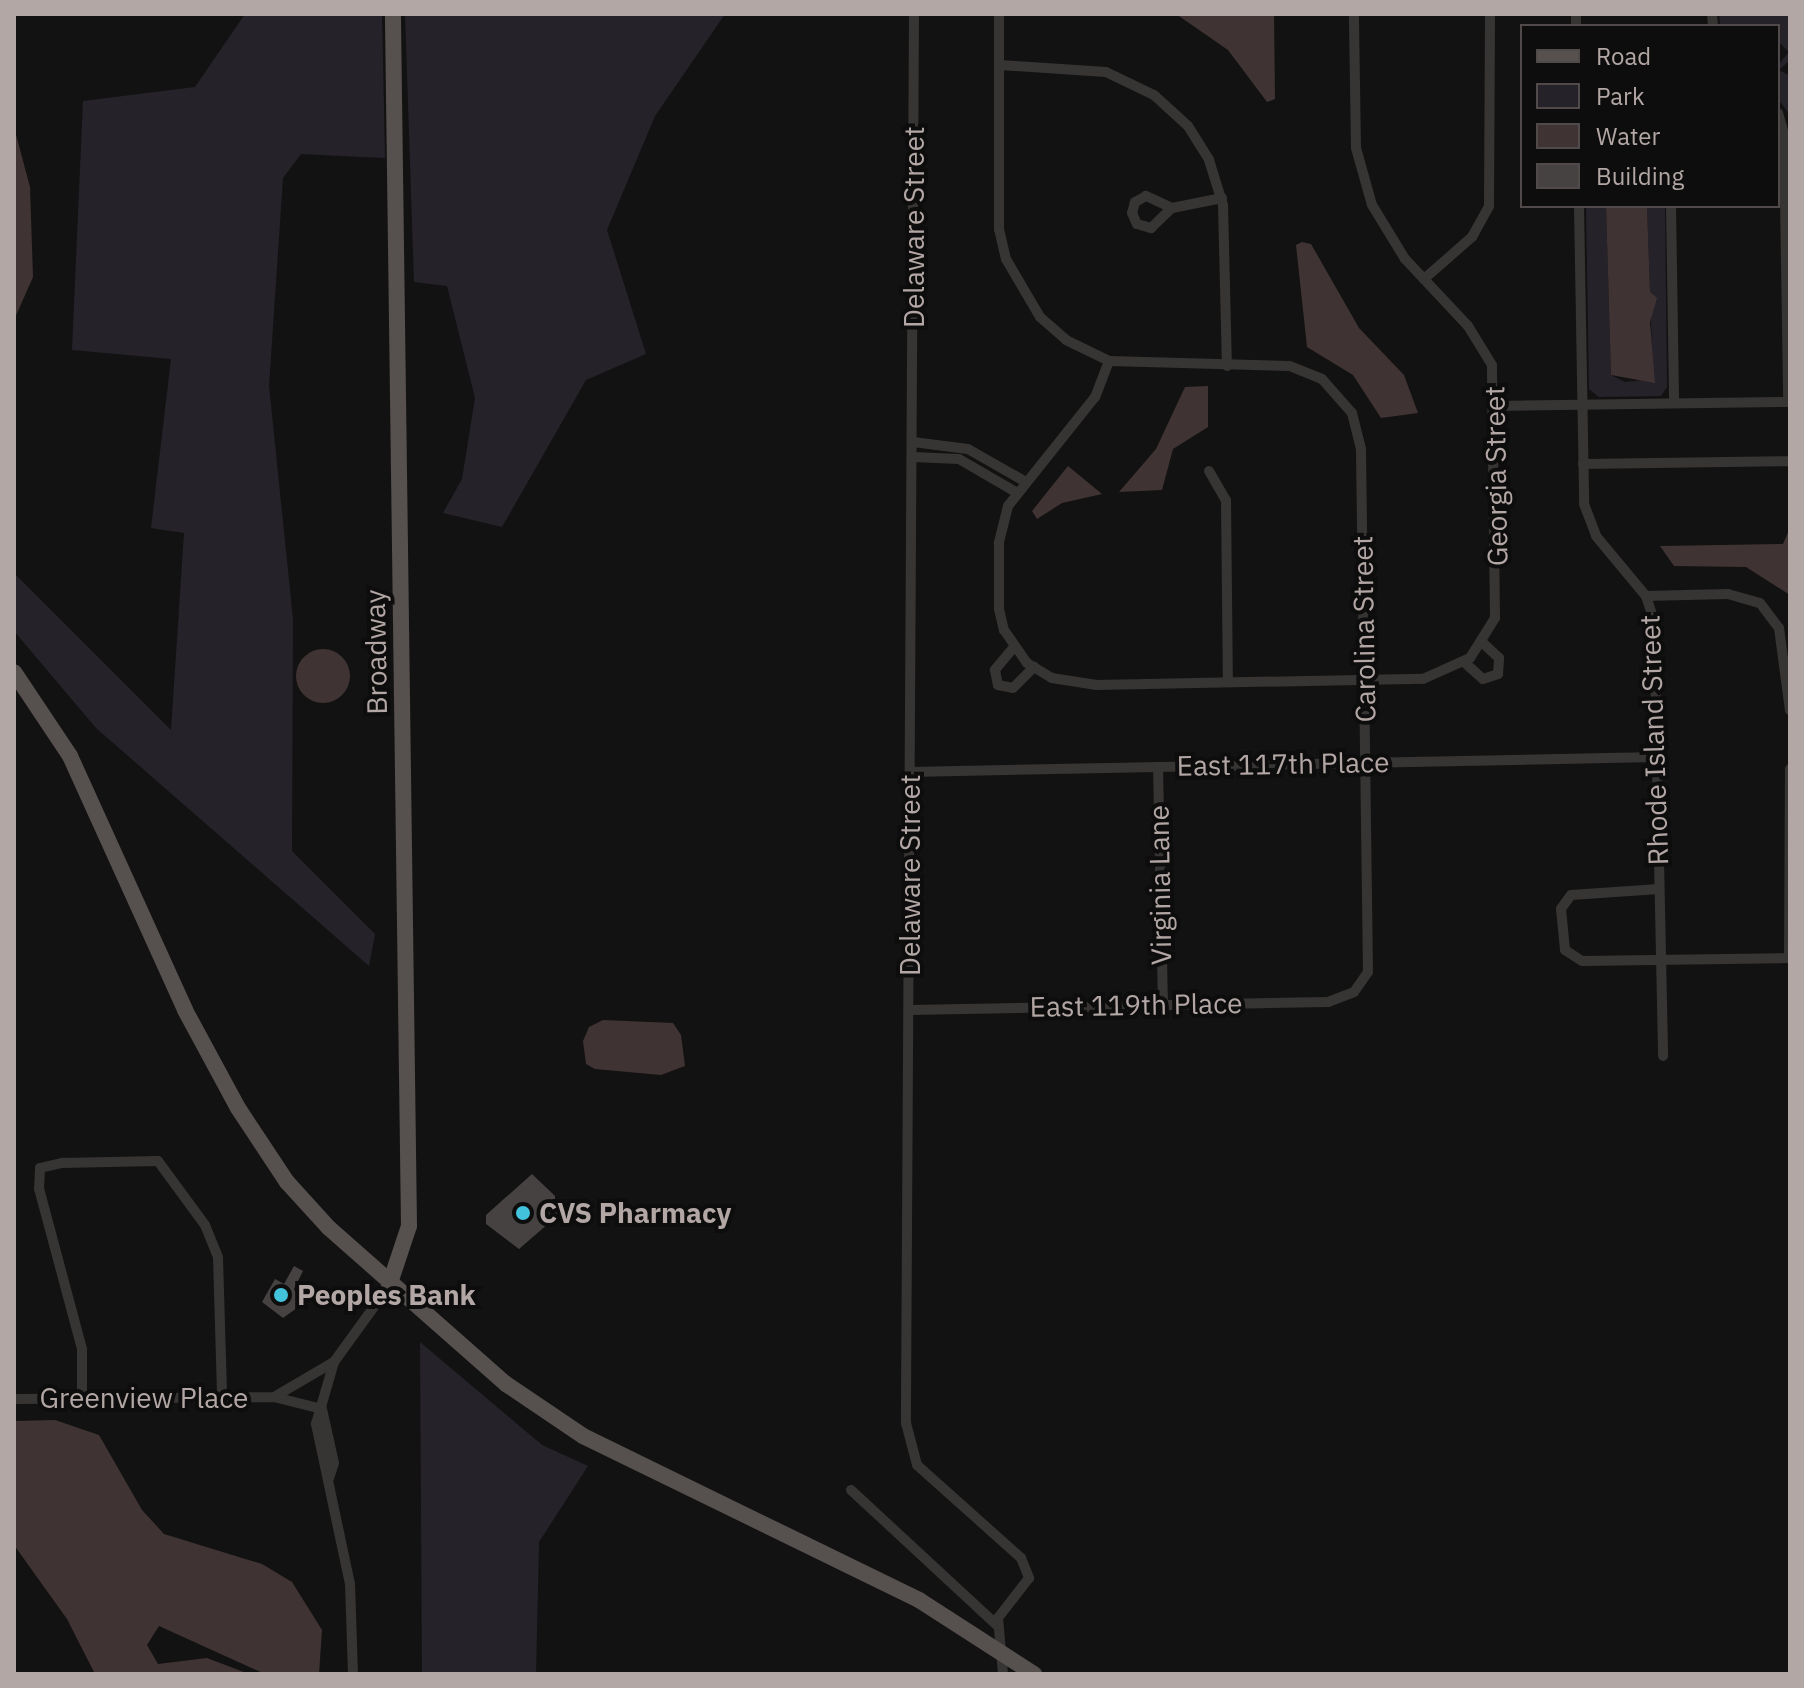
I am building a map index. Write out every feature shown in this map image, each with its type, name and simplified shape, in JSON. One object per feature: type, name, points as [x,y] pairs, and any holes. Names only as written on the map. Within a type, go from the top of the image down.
[{"type":"main road","name":"Broadway","points":[[389,1286],[409,1226],[393,14]]},
{"type":"main road","points":[[14,672],[70,756],[185,1010],[242,1116],[287,1182],[389,1286],[506,1384],[583,1436],[822,1550],[998,1647],[1034,1674]]},
{"type":"street","name":"Delaware Street","points":[[914,14],[907,1445],[917,1465],[1021,1558],[1029,1578],[997,1625]]},
{"type":"street","points":[[999,14],[999,229],[1010,271],[1051,328],[1109,361],[1088,407],[1016,492],[1001,529],[999,609],[1014,647],[1034,667],[1052,678],[1080,685],[1365,681]]},
{"type":"street","name":"Georgia Street","points":[[1354,14],[1360,164],[1384,227],[1424,279],[1486,350],[1497,406],[1499,599],[1483,643],[1464,662],[1445,673],[1365,681]]},
{"type":"street","points":[[1424,279],[1472,237],[1489,206],[1490,14]]},
{"type":"street","points":[[1000,65],[1094,69],[1154,95],[1195,136],[1222,198],[1227,366]]},
{"type":"street","points":[[1497,406],[1789,402],[1788,156],[1780,122]]},
{"type":"street","points":[[1172,208],[1222,198]]},
{"type":"street","name":"Rhode Island Street","points":[[1579,208],[1583,464],[1591,525],[1646,596],[1654,621],[1663,1056]]},
{"type":"street","points":[[1671,208],[1674,403]]},
{"type":"street","name":"Carolina Street","points":[[1109,361],[1276,365],[1301,369],[1329,384],[1358,428],[1370,962],[1359,987]]},
{"type":"street","points":[[913,442],[968,449],[1024,481]]},
{"type":"street","points":[[913,457],[959,459],[1016,492]]},
{"type":"street","points":[[1583,464],[1787,461]]},
{"type":"street","points":[[1209,471],[1226,500],[1228,682]]},
{"type":"street","points":[[1646,596],[1738,595],[1760,603],[1779,628],[1790,710]]},
{"type":"street","points":[[1464,662],[1483,679],[1498,674],[1499,658],[1483,643]]},
{"type":"street","points":[[1014,647],[995,670],[998,685],[1013,688],[1034,667]]},
{"type":"street","name":"East 117th Place","points":[[910,772],[1656,757]]},
{"type":"street","name":"Virginia Lane","points":[[1158,767],[1163,1004]]},
{"type":"street","points":[[1659,889],[1582,891],[1561,909],[1561,943],[1575,959],[1790,958],[1790,769]]},
{"type":"street","name":"East 119th Place","points":[[909,1010],[1328,1002],[1359,987]]},
{"type":"street","points":[[82,1397],[82,1349],[39,1189],[40,1168],[158,1161],[205,1225],[218,1258],[222,1396]]},
{"type":"street","points":[[353,1674],[350,1584],[329,1478],[334,1463],[322,1409],[334,1362],[389,1286]]},
{"type":"street","name":"Greenview Place","points":[[274,1397],[334,1362]]},
{"type":"street","name":"Greenview Place","points":[[14,1399],[274,1397],[322,1409]]},
{"type":"street","points":[[851,1490],[997,1625],[1003,1674]]},
{"type":"green space","points":[[245,14],[382,14],[385,158],[301,154],[283,178],[269,386],[293,619],[292,851],[375,934],[369,966],[96,728],[14,631],[14,573],[171,730],[184,533],[151,528],[171,359],[72,350],[83,101],[195,87]]},
{"type":"green space","points":[[405,14],[725,14],[655,116],[607,230],[646,354],[586,380],[502,527],[443,513],[462,479],[475,398],[447,286],[414,282]]},
{"type":"green space","points":[[1719,14],[1790,14],[1790,60],[1780,69],[1780,63],[1789,52],[1780,43],[1780,24],[1720,24]]},
{"type":"green space","points":[[1780,71],[1790,76],[1790,115],[1780,102]]},
{"type":"green space","points":[[1586,208],[1606,208],[1611,375],[1625,382],[1653,379],[1647,208],[1665,208],[1667,387],[1661,396],[1599,397],[1589,389]]},
{"type":"green space","points":[[420,1342],[542,1445],[588,1466],[539,1542],[536,1674],[422,1674]]},
{"type":"water","points":[[1176,14],[1274,14],[1275,99],[1267,102],[1228,50]]},
{"type":"water","points":[[14,127],[30,187],[33,277],[14,320]]},
{"type":"water","points":[[1606,208],[1647,208],[1650,292],[1657,298],[1650,322],[1655,383],[1611,375]]},
{"type":"water","points":[[1302,242],[1311,244],[1359,328],[1404,375],[1418,413],[1381,418],[1353,375],[1307,347],[1296,245]]},
{"type":"water","points":[[1208,386],[1208,427],[1173,449],[1162,490],[1119,492],[1156,449],[1185,387]]},
{"type":"water","points":[[1068,466],[1102,494],[1062,503],[1037,519],[1032,511]]},
{"type":"water","points":[[1790,528],[1790,595],[1746,567],[1674,566],[1660,546],[1783,544]]},
{"type":"water","points":[[323,649],[342,657],[350,676],[342,695],[323,703],[304,695],[296,676],[304,657]]},
{"type":"water","points":[[603,1020],[673,1023],[681,1035],[685,1066],[661,1075],[595,1069],[586,1064],[583,1041],[589,1027]]},
{"type":"water","points":[[55,1420],[99,1435],[142,1510],[164,1534],[262,1564],[292,1582],[322,1630],[319,1674],[265,1674],[159,1626],[147,1645],[158,1664],[207,1658],[249,1674],[95,1674],[67,1619],[14,1545],[14,1421]]},
{"type":"building","name":"CVS Pharmacy","points":[[532,1174],[555,1196],[555,1203],[564,1203],[564,1210],[519,1249],[486,1224],[486,1215]]},
{"type":"building","name":"Peoples Bank","points":[[294,1266],[303,1271],[294,1289],[301,1305],[283,1318],[262,1302],[275,1279],[284,1284]]},
{"type":"place","name":"CVS Pharmacy","points":[[523,1213]]},
{"type":"place","name":"Peoples Bank","points":[[281,1295]]}]
